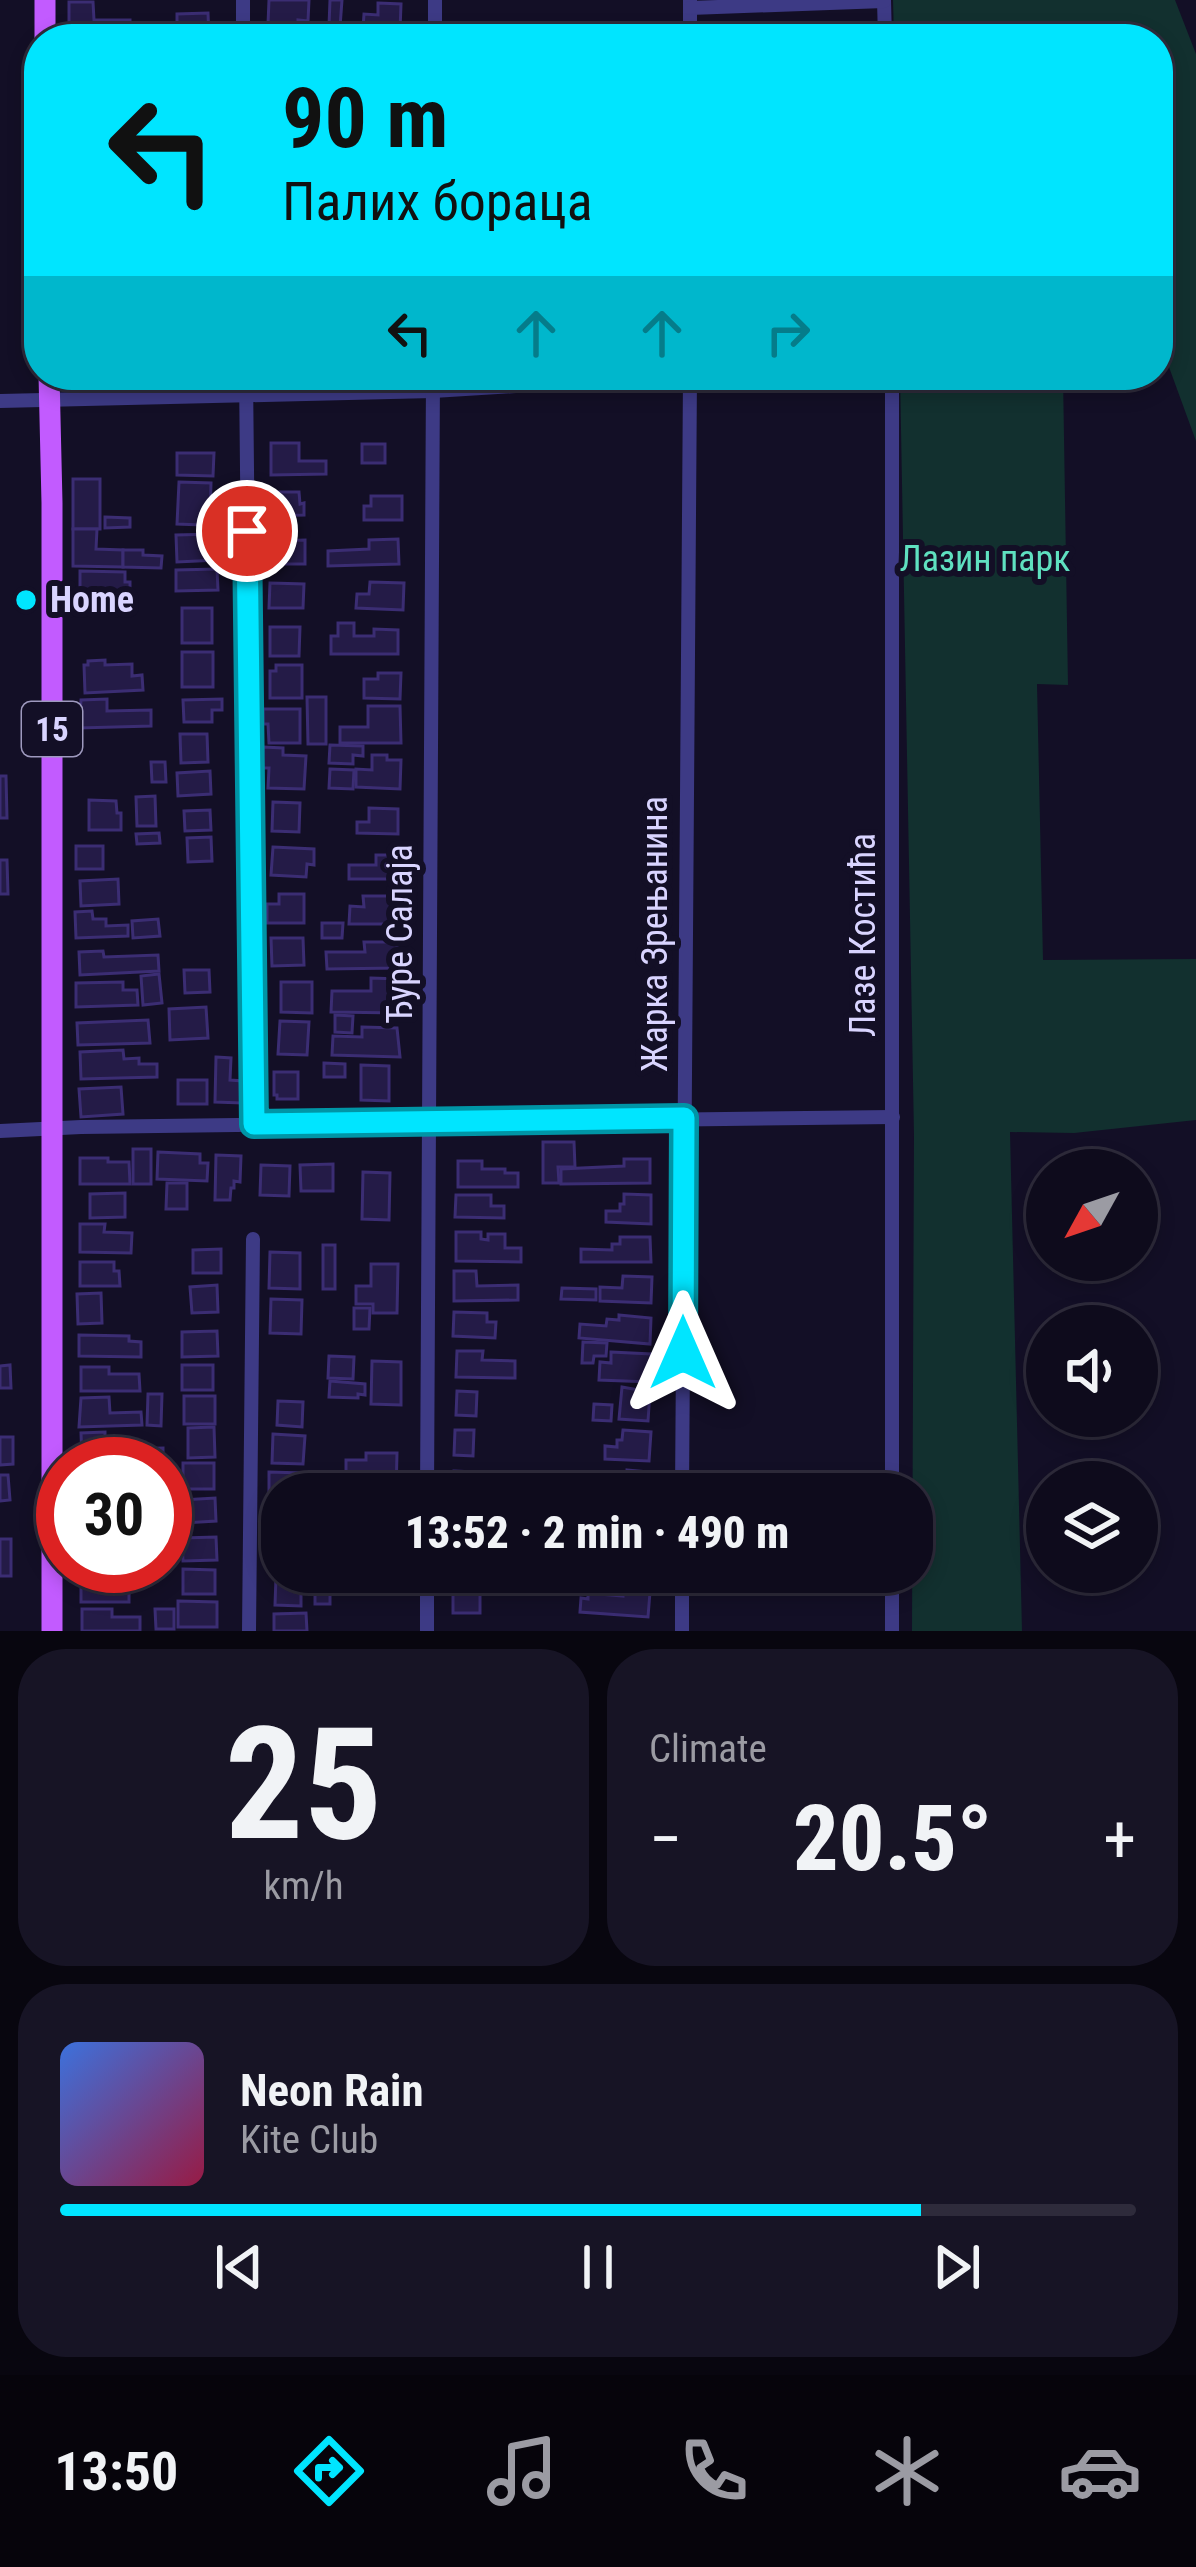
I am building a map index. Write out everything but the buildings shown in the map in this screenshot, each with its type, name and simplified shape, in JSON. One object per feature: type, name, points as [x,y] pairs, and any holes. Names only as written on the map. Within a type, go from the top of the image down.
[{"type":"main road","name":"15","points":[[50,390],[52,1631]]},
{"type":"street","points":[[690,4],[884,0]]},
{"type":"street","points":[[246,390],[254,1124]]},
{"type":"street","points":[[0,401],[314,390]]},
{"type":"street","name":"Ђуре Салаја","points":[[427,1473],[433,390]]},
{"type":"street","name":"Жарка Зрењанина","points":[[682,1473],[691,390]]},
{"type":"street","name":"Лазе Костића","points":[[892,390],[892,1473]]},
{"type":"street","points":[[0,1131],[893,1118]]},
{"type":"street","points":[[249,1631],[253,1238]]},
{"type":"street","points":[[427,1593],[427,1631]]},
{"type":"street","points":[[682,1593],[682,1631]]},
{"type":"street","points":[[892,1593],[892,1631]]},
{"type":"green space","points":[[893,0],[1175,0],[1196,54],[1196,441],[1173,378],[1173,24],[894,24]]},
{"type":"green space","name":"Лазин парк","points":[[900,390],[1063,390],[1068,685],[1037,684],[1043,960],[1196,959],[1196,1120],[1074,1133],[1010,1132],[1022,1631],[912,1631],[912,1593],[933,1593],[933,1473],[913,1473],[914,1135]]},
{"type":"place","name":"Home","points":[[26,600]]},
{"type":"route","points":[[247,531],[254,1124],[684,1118],[683,1353]]}]
